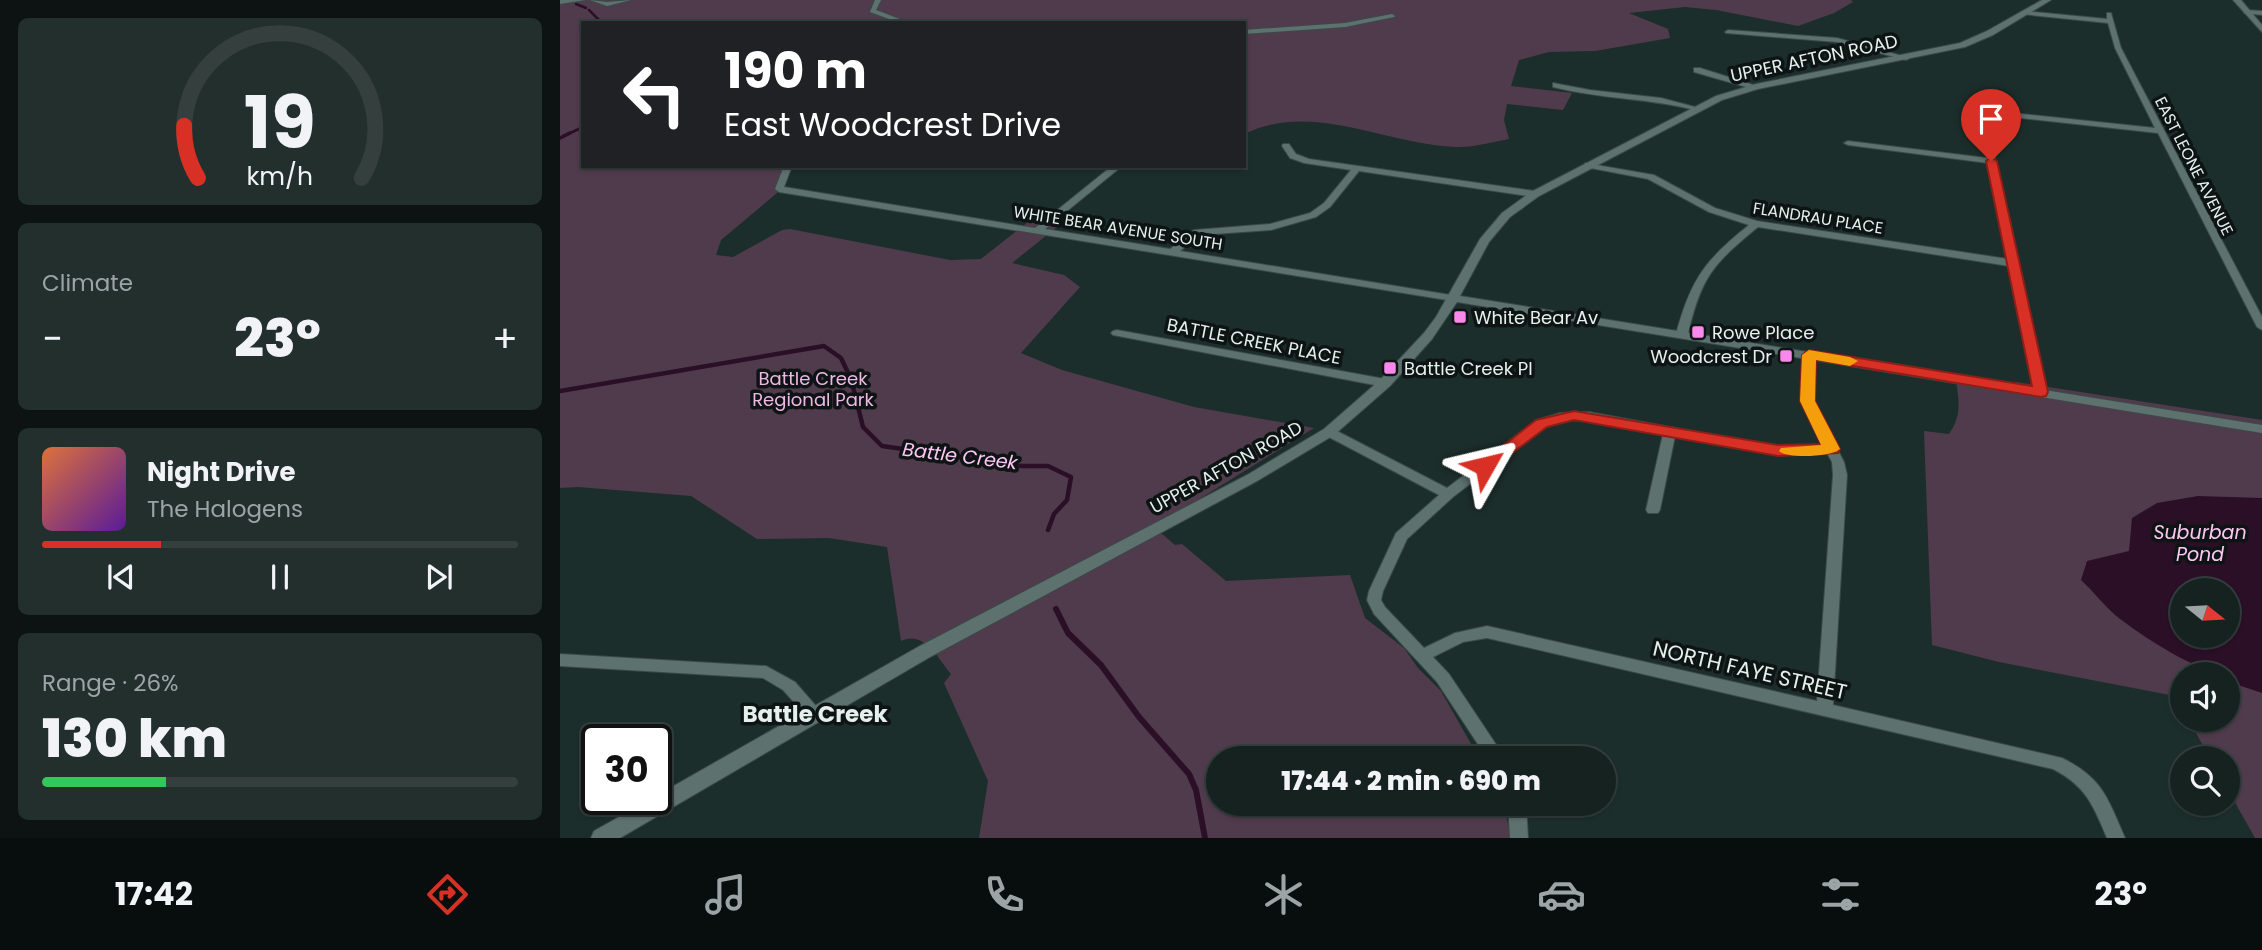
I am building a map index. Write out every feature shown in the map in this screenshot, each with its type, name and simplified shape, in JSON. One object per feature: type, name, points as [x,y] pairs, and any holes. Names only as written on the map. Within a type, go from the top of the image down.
[{"type":"street","points":[[560,2],[582,0]]},
{"type":"street","points":[[593,0],[607,4],[628,0]]},
{"type":"street","points":[[878,0],[872,11],[901,21]]},
{"type":"street","name":"UPPER AFTON ROAD","points":[[601,838],[924,652],[1252,478],[1329,432],[1385,383],[1428,336],[1494,228],[1535,194],[1695,108],[1756,87],[1962,45],[2047,0]]},
{"type":"street","points":[[2237,0],[2262,30]]},
{"type":"street","points":[[2246,12],[2262,13]]},
{"type":"street","points":[[2023,13],[2110,18]]},
{"type":"street","points":[[1246,32],[1345,25],[1392,16]]},
{"type":"street","name":"EAST LEONE AVENUE","points":[[2110,18],[2119,48],[2262,327]]},
{"type":"street","points":[[1728,32],[1836,40],[1906,58]]},
{"type":"street","points":[[1697,70],[1756,87]]},
{"type":"street","points":[[1556,85],[1665,100],[1695,108]]},
{"type":"street","points":[[2041,392],[1982,115],[1984,113],[2160,131]]},
{"type":"street","points":[[1848,144],[1991,161]]},
{"type":"street","points":[[1286,146],[1289,152],[1299,159],[1535,194]]},
{"type":"street","name":"FLANDRAU PLACE","points":[[1588,165],[1651,177],[1712,211],[1756,224],[2012,262]]},
{"type":"street","points":[[1173,252],[1197,232],[1282,225],[1313,215],[1327,205],[1358,167]]},
{"type":"street","name":"WHITE BEAR AVENUE SOUTH","points":[[787,168],[779,189],[1452,298]]},
{"type":"street","points":[[1037,231],[1116,168]]},
{"type":"street","points":[[1682,334],[1687,309],[1702,273],[1726,247],[1756,224]]},
{"type":"street","points":[[1452,298],[2262,429]]},
{"type":"street","name":"BATTLE CREEK PLACE","points":[[1117,333],[1385,383]]},
{"type":"street","points":[[1809,355],[1807,401],[1832,449],[1840,475],[1825,710]]},
{"type":"street","points":[[1489,746],[1470,715],[1423,655],[1389,623],[1378,610],[1374,600],[1401,536],[1448,494],[1548,420],[1589,416],[1778,450],[1832,449]]},
{"type":"street","points":[[1653,510],[1670,431]]},
{"type":"street","points":[[1329,432],[1448,494]]},
{"type":"street","name":"NORTH FAYE STREET","points":[[1423,655],[1460,637],[1487,632],[2056,763],[2084,778],[2094,789],[2116,838]]},
{"type":"street","points":[[560,660],[766,672],[789,686],[815,714]]},
{"type":"street","points":[[1518,816],[1519,838]]},
{"type":"green space","name":"Battle Creek Regional Park","points":[[560,2],[1853,2],[1834,13],[1798,26],[1716,10],[1685,7],[1629,13],[1668,29],[1670,38],[1595,51],[1549,52],[1519,60],[1511,86],[1572,93],[1563,110],[1507,104],[1504,120],[1509,139],[1462,147],[1428,144],[1322,123],[1270,125],[1246,133],[1246,21],[581,21],[581,168],[787,168],[777,193],[721,240],[716,255],[733,257],[782,230],[790,229],[950,260],[981,259],[1028,222],[1057,227],[1012,263],[1064,275],[1080,287],[1021,353],[1062,370],[1194,407],[1314,428],[1154,527],[1175,545],[1182,544],[1226,581],[1350,575],[1365,618],[1404,648],[1418,668],[1441,691],[1472,746],[1206,746],[1206,816],[1506,816],[1509,838],[979,838],[988,781],[944,683],[951,674],[923,642],[917,639],[901,641],[887,547],[829,538],[757,539],[691,496],[560,488]]},
{"type":"green space","points":[[1956,380],[2017,389],[2016,382],[2262,420],[2262,838],[2255,838],[2240,811],[2240,746],[2203,746],[2195,732],[2240,732],[2240,662],[2170,662],[2170,695],[1999,662],[1932,645],[1924,431],[1949,434],[1958,414]]},
{"type":"water","name":"Suburban Pond","points":[[2198,496],[2262,498],[2262,693],[2240,686],[2240,662],[2187,661],[2130,627],[2081,580],[2087,561],[2129,551],[2132,518],[2157,503]]},
{"type":"waterway","name":"Battle Creek","points":[[576,4],[586,8]]},
{"type":"waterway","name":"Battle Creek","points":[[589,10],[600,21]]},
{"type":"waterway","name":"Battle Creek","points":[[566,135],[581,128]]},
{"type":"waterway","name":"Battle Creek","points":[[566,135],[570,133]]},
{"type":"waterway","name":"Battle Creek","points":[[560,138],[566,135]]},
{"type":"waterway","name":"Battle Creek","points":[[560,391],[824,346],[841,358],[851,379],[863,427],[882,446],[1021,466],[1048,466],[1071,477],[1067,500],[1054,514],[1048,530]]},
{"type":"waterway","name":"Battle Creek","points":[[1056,609],[1068,633],[1101,665],[1139,717],[1189,774],[1196,790],[1205,838]]},
{"type":"slow traffic","points":[[1787,451],[1832,449],[1807,401],[1809,355],[1850,361]]},
{"type":"place","name":"White Bear Av","points":[[1460,317]]},
{"type":"place","name":"Rowe Place","points":[[1698,332]]},
{"type":"place","name":"Woodcrest Dr","points":[[1786,356]]},
{"type":"place","name":"Battle Creek Pl","points":[[1390,368]]},
{"type":"district","name":"Battle Creek","points":[[815,714]]},
{"type":"route","points":[[1485,466],[1541,423],[1574,415],[1778,450],[1799,452],[1832,449],[1807,401],[1809,355],[2041,392],[1991,161]]}]
